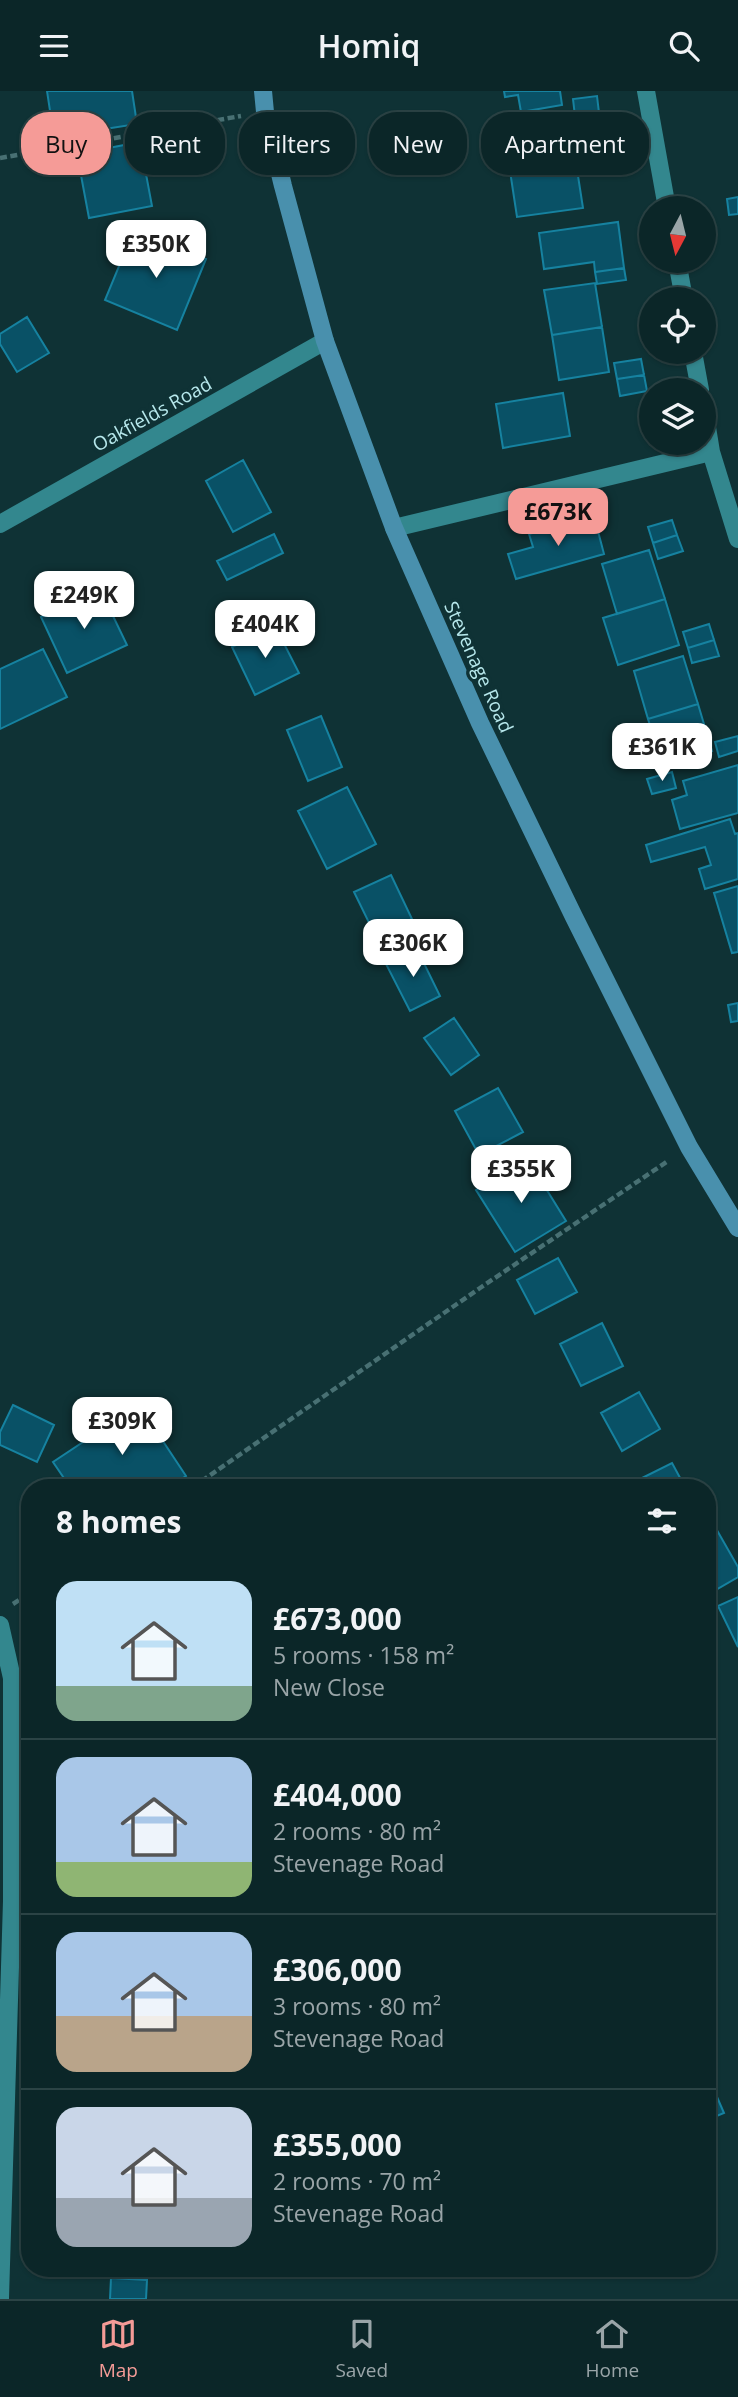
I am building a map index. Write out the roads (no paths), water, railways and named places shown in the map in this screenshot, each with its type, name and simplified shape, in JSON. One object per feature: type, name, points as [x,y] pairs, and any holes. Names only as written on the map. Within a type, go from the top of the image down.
[{"type":"main road","name":"Stevenage Road","points":[[264,91],[265,112],[325,341],[394,528],[480,723],[574,917],[689,1147],[738,1228]]},
{"type":"street","points":[[646,91],[665,196]]},
{"type":"street","name":"Oakfields Road","points":[[0,524],[325,341]]},
{"type":"street","points":[[394,528],[698,455]]},
{"type":"street","points":[[712,455],[738,540]]},
{"type":"street","points":[[0,1625],[12,1678],[21,1901],[0,2298]]}]
